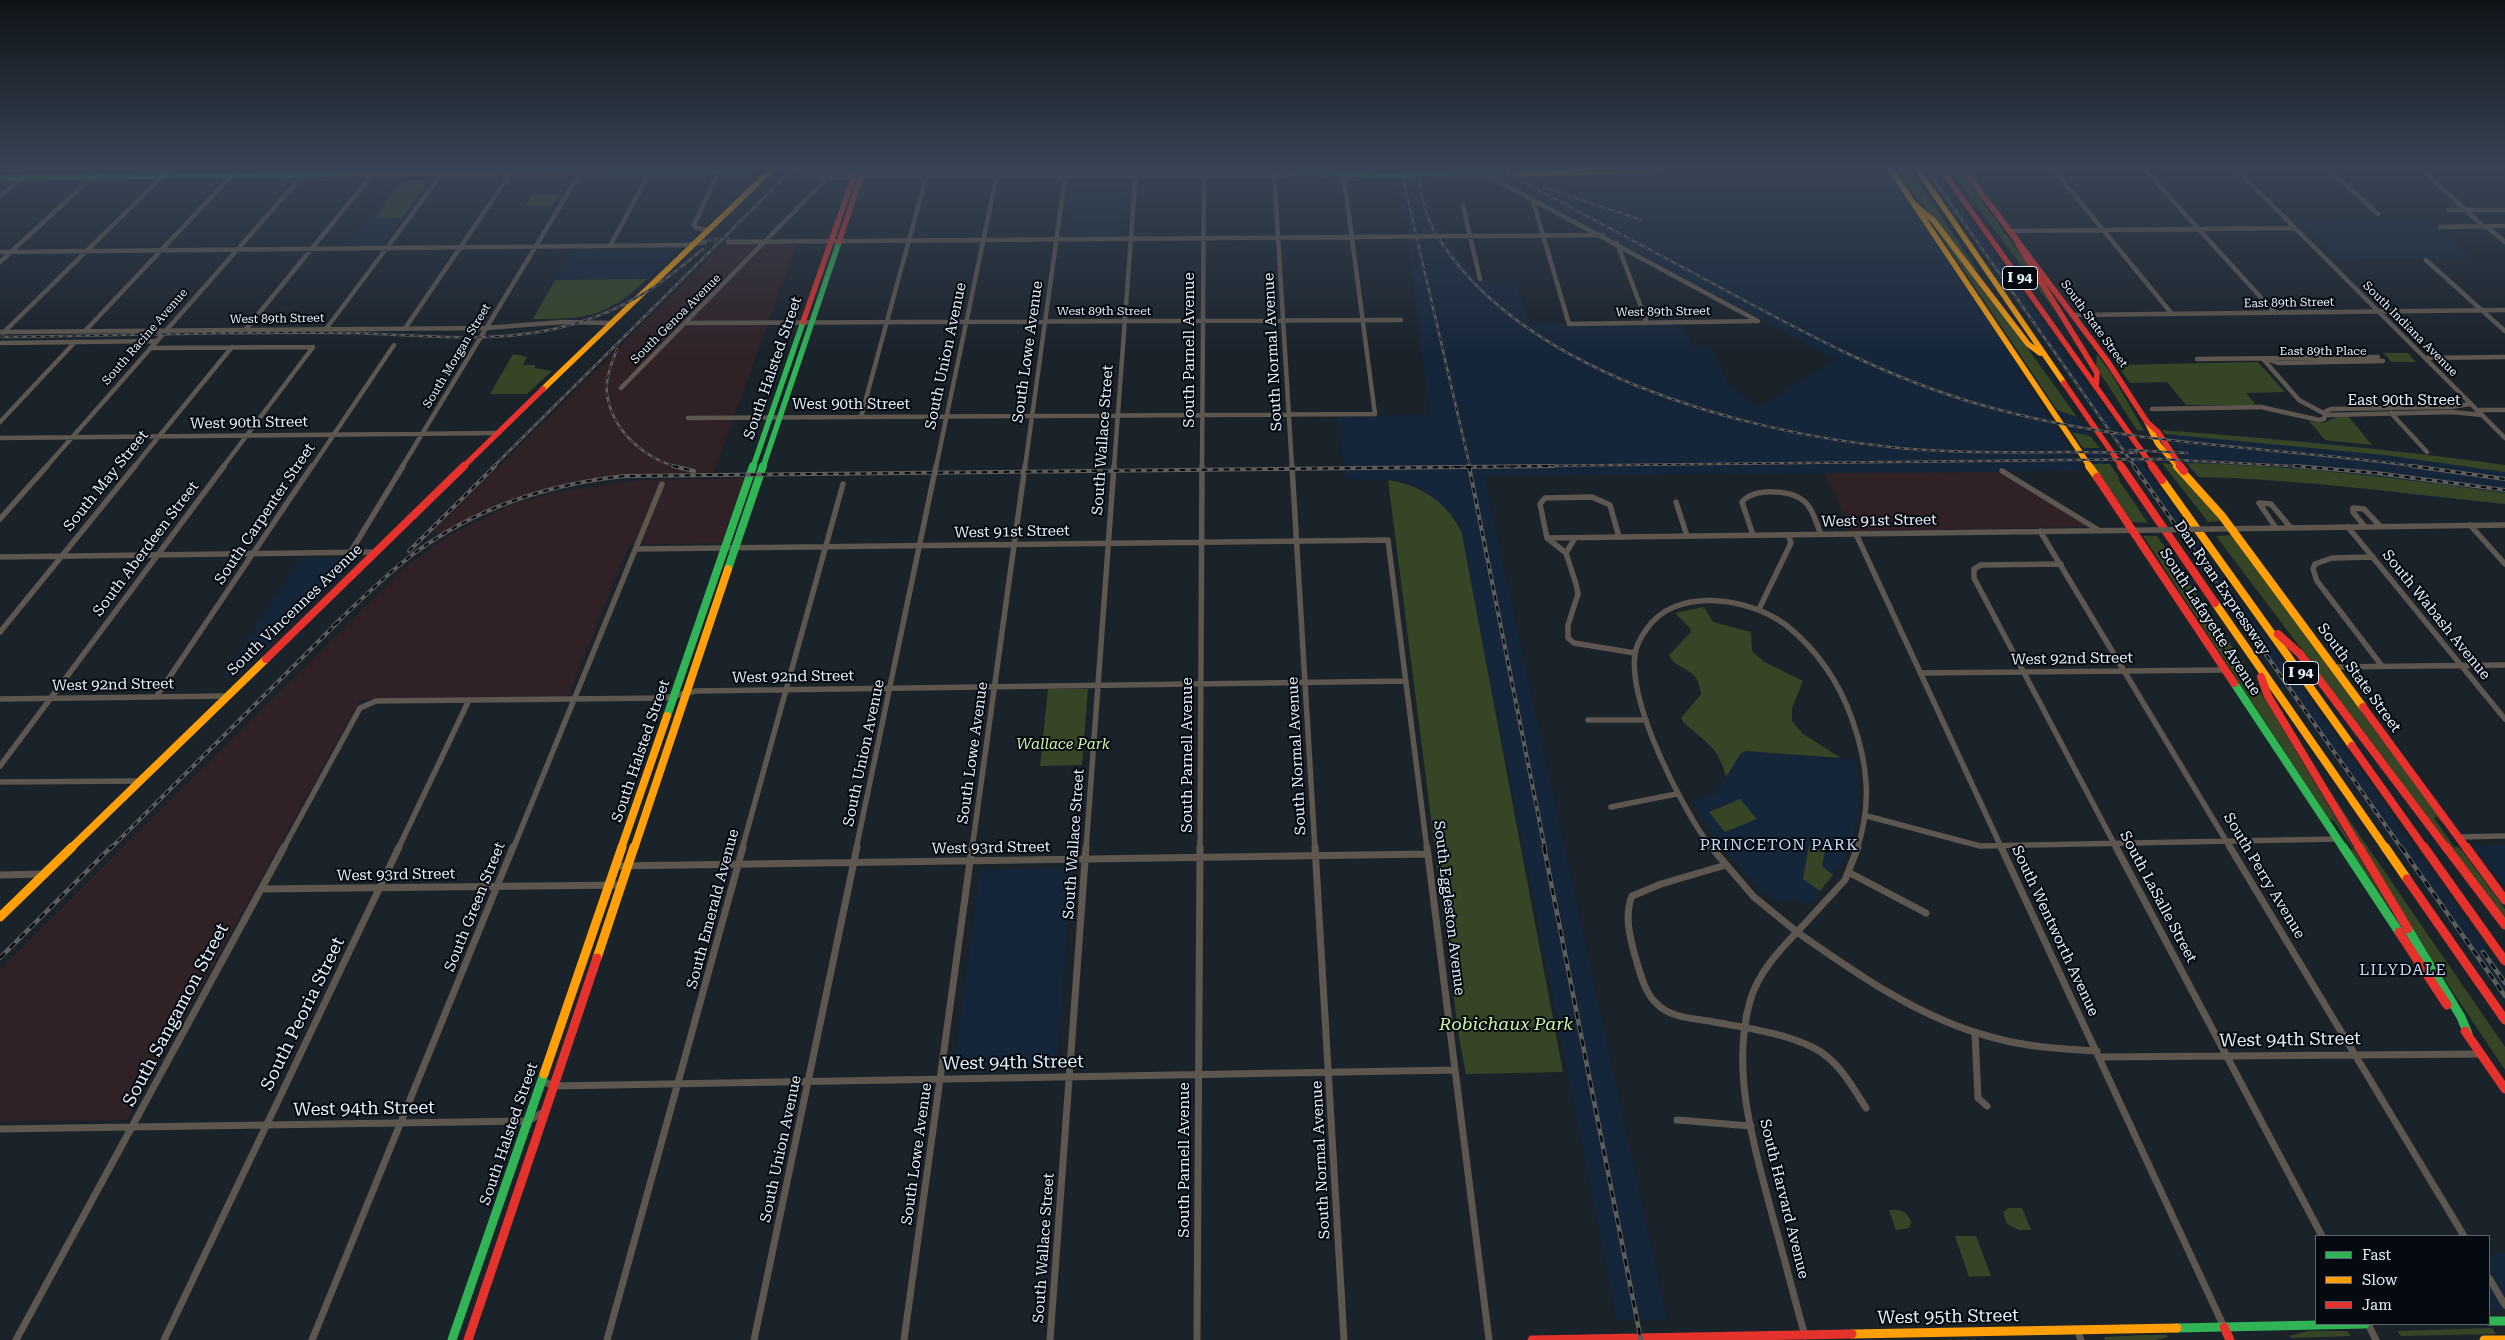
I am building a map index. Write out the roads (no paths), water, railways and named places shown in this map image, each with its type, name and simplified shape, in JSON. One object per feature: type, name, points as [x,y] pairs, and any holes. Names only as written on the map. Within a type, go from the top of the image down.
[{"type":"main road","name":"South Vincennes Avenue","points":[[0,917],[610,323],[650,288],[706,233]]},
{"type":"main road","name":"South Halsted Street","points":[[468,1340],[779,418],[807,323],[838,233]]},
{"type":"main road","name":"South Lafayette Avenue","points":[[1933,233],[2133,530],[2336,839],[2505,1089]]},
{"type":"main road","points":[[1942,233],[2028,344],[2048,358]]},
{"type":"main road","name":"Dan Ryan Expressway","points":[[1961,233],[2257,664],[2505,1020]]},
{"type":"main road","name":"Dan Ryan Expressway","points":[[1987,233],[2505,960]]},
{"type":"main road","name":"South State Street","points":[[2009,233],[2113,370],[2174,465],[2187,475],[2232,529],[2505,900]]},
{"type":"main road","points":[[2018,244],[2097,372],[2096,386]]},
{"type":"main road","name":"South Halsted Street","points":[[452,1340],[770,418],[807,323]]},
{"type":"main road","points":[[2264,622],[2300,654],[2505,925]]},
{"type":"main road","points":[[2257,664],[2268,696],[2461,1017],[2468,1034]]},
{"type":"main road","points":[[2490,1321],[2505,1321]]},
{"type":"main road","name":"West 95th Street","points":[[1532,1340],[1931,1336],[2077,1329],[2319,1325]]},
{"type":"main road","name":"South Wentworth Avenue","points":[[2224,1327],[2230,1340]]},
{"type":"main road","points":[[2484,1340],[2505,1340]]},
{"type":"street","points":[[0,262],[32,233]]},
{"type":"street","points":[[1,333],[105,233]]},
{"type":"street","points":[[84,331],[178,233]]},
{"type":"street","name":"South Racine Avenue","points":[[0,519],[252,233]]},
{"type":"street","points":[[246,329],[325,233]]},
{"type":"street","points":[[326,328],[398,233]]},
{"type":"street","points":[[406,328],[470,233]]},
{"type":"street","name":"South Morgan Street","points":[[350,552],[544,233]]},
{"type":"street","points":[[610,246],[617,233]]},
{"type":"street","name":"South Genoa Avenue","points":[[621,388],[774,233]]},
{"type":"street","points":[[861,418],[911,233]]},
{"type":"street","name":"South Union Avenue","points":[[754,1340],[985,233]]},
{"type":"street","name":"South Lowe Avenue","points":[[904,1340],[1058,233]]},
{"type":"street","name":"South Wallace Street","points":[[1050,1340],[1131,233]]},
{"type":"street","name":"South Parnell Avenue","points":[[1197,1340],[1204,233]]},
{"type":"street","name":"South Normal Avenue","points":[[1278,233],[1344,1340]]},
{"type":"street","points":[[1352,233],[1362,320]]},
{"type":"street","points":[[1469,233],[1480,279]]},
{"type":"street","points":[[1598,233],[1617,244],[1647,323]]},
{"type":"street","points":[[2105,233],[2172,314]]},
{"type":"street","points":[[2203,233],[2275,313]]},
{"type":"street","name":"South Indiana Avenue","points":[[2299,233],[2505,438]]},
{"type":"street","points":[[2493,233],[2505,242]]},
{"type":"street","points":[[731,241],[1278,239],[1603,235]]},
{"type":"street","name":"West 89th Street","points":[[1543,236],[1569,324],[1758,321],[1617,244]]},
{"type":"street","points":[[0,252],[610,246],[706,241]]},
{"type":"street","points":[[2426,260],[2505,331]]},
{"type":"street","name":"East 89th Street","points":[[2073,315],[2505,310]]},
{"type":"street","name":"West 90th Street","points":[[688,418],[1375,414],[1362,320]]},
{"type":"street","name":"West 89th Street","points":[[687,323],[1401,320]]},
{"type":"street","name":"West 89th Street","points":[[1,333],[326,328],[486,328],[523,324],[610,323]]},
{"type":"street","points":[[0,343],[156,341]]},
{"type":"street","points":[[0,422],[75,342]]},
{"type":"street","name":"South Carpenter Street","points":[[156,697],[394,345]]},
{"type":"street","name":"South May Street","points":[[0,632],[232,347]]},
{"type":"street","name":"West 89th Street","points":[[151,348],[313,347]]},
{"type":"street","name":"South Aberdeen Street","points":[[0,766],[313,347]]},
{"type":"street","name":"East 89th Place","points":[[2197,359],[2378,357]]},
{"type":"street","points":[[2425,358],[2505,357]]},
{"type":"street","points":[[2263,359],[2299,400],[2327,415]]},
{"type":"street","name":"East 89th Place","points":[[2263,359],[2278,363],[2383,361]]},
{"type":"street","name":"East 90th Street","points":[[2327,415],[2326,411],[2332,409],[2451,407],[2470,404]]},
{"type":"street","name":"East 90th Street","points":[[2152,409],[2261,408],[2318,420],[2327,415],[2391,413],[2453,412],[2482,415]]},
{"type":"street","points":[[2386,408],[2427,452]]},
{"type":"street","name":"East 90th Street","points":[[2477,410],[2505,410]]},
{"type":"street","name":"West 90th Street","points":[[0,438],[499,432]]},
{"type":"street","points":[[2002,471],[2100,530]]},
{"type":"street","name":"South Green Street","points":[[312,1340],[662,484]]},
{"type":"street","name":"South Emerald Avenue","points":[[607,1340],[843,484]]},
{"type":"street","points":[[1753,535],[1742,507],[1742,502],[1747,496],[1755,494],[1788,494],[1807,503],[1821,534]]},
{"type":"street","points":[[1619,537],[1610,505],[1592,497],[1546,498],[1541,505],[1547,538],[1566,553],[1578,594],[1568,625],[1568,638],[1574,643],[1635,653]]},
{"type":"street","points":[[1676,502],[1687,536]]},
{"type":"street","points":[[2276,528],[2260,508],[2260,503],[2271,504],[2291,528]]},
{"type":"street","points":[[2365,526],[2353,512],[2353,508],[2364,509],[2380,526]]},
{"type":"street","points":[[2470,525],[2505,564]]},
{"type":"street","name":"West 91st Street","points":[[1547,538],[2505,525]]},
{"type":"street","name":"South Wabash Avenue","points":[[2348,527],[2505,719]]},
{"type":"street","name":"South Perry Avenue","points":[[2040,531],[2463,1235]]},
{"type":"street","name":"South Wentworth Avenue","points":[[1856,534],[2224,1327]]},
{"type":"street","points":[[1759,609],[1791,543],[1788,535]]},
{"type":"street","points":[[1566,553],[1575,538]]},
{"type":"street","name":"West 91st Street","points":[[637,549],[1388,540]]},
{"type":"street","name":"South Eggleston Avenue","points":[[1388,540],[1489,1340]]},
{"type":"street","points":[[0,557],[374,552]]},
{"type":"street","points":[[2373,557],[2324,559],[2315,564],[2313,569],[2317,581],[2382,666]]},
{"type":"street","name":"South LaSalle Street","points":[[2061,564],[1987,564],[1974,569],[1974,578],[2321,1235]]},
{"type":"street","points":[[1797,932],[1755,899],[1726,866],[1676,794],[1646,720],[1635,653],[1643,632],[1649,624],[1670,608],[1697,600],[1714,600],[1759,609],[1805,640],[1828,670],[1848,707],[1866,771],[1867,816],[1850,873],[1926,913]]},
{"type":"street","points":[[2334,667],[2505,665]]},
{"type":"street","name":"West 92nd Street","points":[[1920,674],[2225,670]]},
{"type":"street","name":"West 92nd Street","points":[[362,705],[376,701],[665,698],[696,691],[1406,681]]},
{"type":"street","name":"West 92nd Street","points":[[0,699],[226,696]]},
{"type":"street","name":"South Peoria Street","points":[[164,1340],[469,700]]},
{"type":"street","name":"South Sangamon Street","points":[[16,1340],[362,705]]},
{"type":"street","points":[[1588,720],[1646,720]]},
{"type":"street","points":[[0,782],[140,781]]},
{"type":"street","points":[[1611,807],[1676,794]]},
{"type":"street","points":[[1867,816],[1980,846],[2336,839]]},
{"type":"street","points":[[2459,837],[2505,836]]},
{"type":"street","name":"West 93rd Street","points":[[615,866],[1428,854]]},
{"type":"street","points":[[1726,866],[1645,888],[1632,896],[1627,908],[1631,940],[1645,986],[1656,1004],[1671,1013],[1745,1028],[1796,1042],[1823,1053],[1844,1075],[1866,1108]]},
{"type":"street","name":"South Harvard Avenue","points":[[1805,1337],[1751,1126],[1745,1072],[1745,1028],[1750,997],[1760,974],[1797,932],[1819,912],[1850,873]]},
{"type":"street","points":[[0,875],[44,874]]},
{"type":"street","name":"West 93rd Street","points":[[261,889],[622,885]]},
{"type":"street","name":"West 94th Street","points":[[1797,932],[1888,993],[1932,1017],[1975,1033],[2004,1041],[2043,1048],[2098,1054],[2226,1056],[2481,1054]]},
{"type":"street","points":[[1975,1033],[1978,1098],[1987,1106]]},
{"type":"street","name":"West 94th Street","points":[[542,1081],[554,1086],[1455,1070]]},
{"type":"street","name":"West 94th Street","points":[[0,1129],[528,1121],[545,1111]]},
{"type":"street","points":[[1678,1120],[1751,1126]]},
{"type":"street","points":[[2490,1280],[2505,1305]]},
{"type":"street","points":[[2367,1325],[2376,1340]]},
{"type":"street","points":[[2077,1329],[2081,1340]]},
{"type":"tunnel","points":[[707,240],[730,239]]},
{"type":"railway","points":[[493,467],[729,233]]},
{"type":"railway","points":[[1416,233],[1470,467]]},
{"type":"railway","points":[[1435,233],[1473,282],[1521,323],[1577,358],[1638,386],[1702,409],[1767,426],[1831,439],[1890,447],[1982,452],[2125,453]]},
{"type":"railway","points":[[1618,233],[1818,339],[1912,382],[1978,404],[2032,418],[2111,432]]},
{"type":"railway","points":[[1971,233],[2111,432]]},
{"type":"railway","points":[[0,337],[264,333],[352,333],[437,337],[521,335],[577,323],[613,310],[644,293],[674,273],[703,249]]},
{"type":"railway","points":[[617,349],[607,382],[607,394],[615,419],[622,431],[641,449],[665,463],[678,467]]},
{"type":"railway","points":[[2111,432],[2421,467]]},
{"type":"railway","points":[[2111,432],[2125,453]]},
{"type":"railway","points":[[2130,450],[2187,453]]},
{"type":"railway","points":[[2125,453],[2136,453]]},
{"type":"railway","points":[[2125,453],[2130,459]]},
{"type":"railway","points":[[1470,467],[2130,459]]},
{"type":"railway","points":[[2130,459],[2135,467]]},
{"type":"railway","points":[[2130,459],[2159,459],[2301,467]]},
{"type":"railway","points":[[409,551],[495,466]]},
{"type":"railway","points":[[673,466],[694,471]]},
{"type":"railway","points":[[1470,467],[1554,466]]},
{"type":"railway","points":[[2134,466],[2402,849]]},
{"type":"railway","points":[[2295,466],[2301,467]]},
{"type":"railway","points":[[2412,466],[2505,479]]},
{"type":"railway","points":[[1442,467],[1469,467]]},
{"type":"railway","points":[[333,626],[405,560],[464,522],[489,510],[542,492],[569,485],[625,476],[1469,467]]},
{"type":"railway","points":[[1469,467],[1545,849]]},
{"type":"railway","points":[[2301,467],[2310,467]]},
{"type":"railway","points":[[2301,467],[2376,473],[2505,490]]},
{"type":"railway","points":[[110,849],[339,621]]},
{"type":"railway","points":[[0,958],[111,847]]},
{"type":"railway","points":[[1544,847],[1641,1340]]},
{"type":"railway","points":[[2401,847],[2505,996]]},
{"type":"railway","points":[[2483,952],[2505,983]]},
{"type":"district","name":"PRINCETON PARK","points":[[1779,845]]},
{"type":"district","name":"LILYDALE","points":[[2403,970]]},
{"type":"park label","name":"Wallace Park","points":[[1063,745]]},
{"type":"park label","name":"Robichaux Park","points":[[1506,1025]]}]
